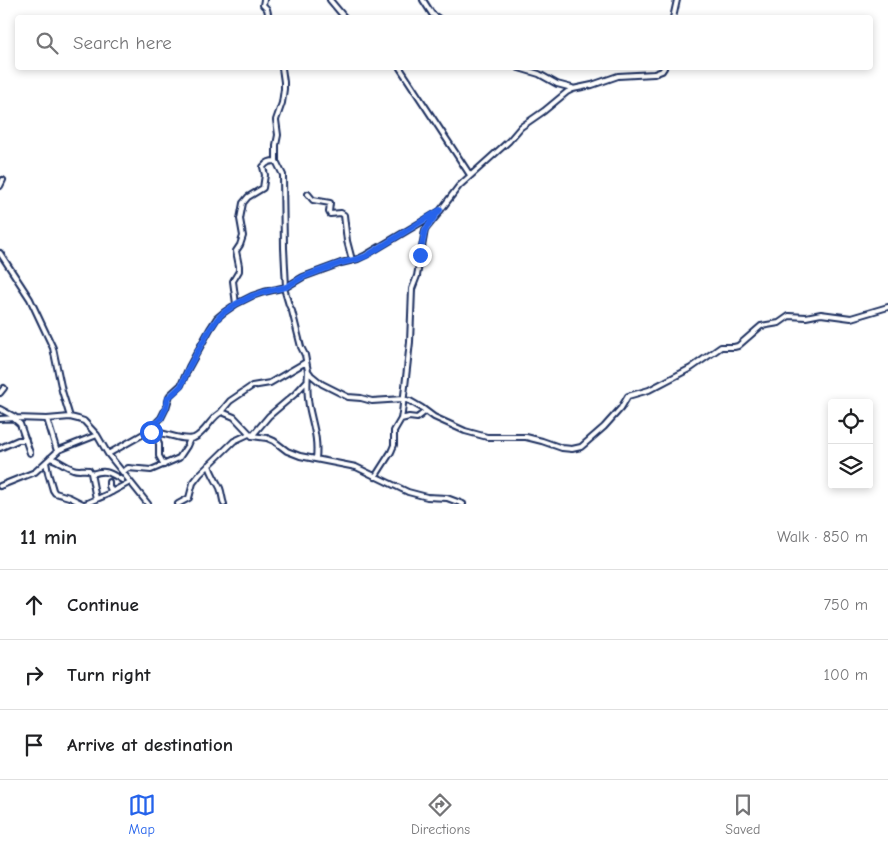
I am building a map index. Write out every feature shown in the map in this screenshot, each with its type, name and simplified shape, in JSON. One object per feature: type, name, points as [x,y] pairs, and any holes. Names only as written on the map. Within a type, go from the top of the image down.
[{"type":"street","points":[[264,0],[263,4],[268,15]]},
{"type":"street","points":[[330,0],[342,15]]},
{"type":"street","points":[[423,0],[434,15]]},
{"type":"street","points":[[674,15],[677,0]]},
{"type":"street","points":[[282,70],[284,89],[282,103],[276,120],[278,135],[276,161],[283,175],[285,287],[308,371],[309,410],[317,446],[316,459]]},
{"type":"street","points":[[401,70],[470,176]]},
{"type":"street","points":[[526,70],[573,89],[592,86],[618,76],[654,74],[663,70]]},
{"type":"street","points":[[376,477],[395,442],[394,431],[401,419],[403,409],[412,289],[417,276],[425,230],[459,186],[522,127],[573,89]]},
{"type":"street","points":[[236,304],[233,281],[239,271],[236,251],[240,246],[243,236],[240,219],[242,203],[263,188],[265,175],[263,167],[268,162],[276,161]]},
{"type":"street","points":[[0,186],[3,180]]},
{"type":"street","points":[[308,194],[313,200],[330,203],[330,214],[344,215],[352,260]]},
{"type":"street","points":[[108,454],[147,432],[164,414],[170,395],[181,386],[189,367],[213,324],[223,313],[245,299],[285,287],[303,277],[366,256],[440,210]]},
{"type":"street","points":[[0,253],[30,299],[53,348],[62,391],[70,417]]},
{"type":"street","points":[[308,371],[322,384],[348,397],[372,401],[403,399],[410,401],[434,417],[477,435],[487,437],[526,437],[562,448],[577,448],[589,441],[604,427],[621,408],[628,396],[649,390],[691,368],[721,347],[738,346],[764,324],[779,323],[789,316],[806,318],[821,314],[851,318],[888,307]]},
{"type":"street","points":[[147,432],[190,438],[195,437],[233,398],[252,386],[270,383],[306,362]]},
{"type":"street","points":[[178,504],[189,498],[193,483],[234,441],[250,435],[307,381]]},
{"type":"street","points":[[0,393],[4,388]]},
{"type":"street","points":[[394,400],[403,409]]},
{"type":"street","points":[[0,409],[15,418],[20,424],[30,453]]},
{"type":"street","points":[[401,419],[409,417],[418,418],[426,411]]},
{"type":"street","points":[[220,413],[234,417],[250,435],[267,438],[287,451],[300,456],[356,467],[408,492],[427,497],[447,498],[463,504]]},
{"type":"street","points":[[0,420],[70,417],[84,421],[97,435],[108,454],[148,504]]},
{"type":"street","points":[[47,419],[57,451]]},
{"type":"street","points":[[155,432],[159,444],[158,456],[164,465]]},
{"type":"street","points":[[0,486],[35,472],[57,451],[97,435]]},
{"type":"street","points":[[122,487],[124,472],[128,468],[151,470],[179,458],[190,438]]},
{"type":"street","points":[[0,448],[18,440],[26,440]]},
{"type":"street","points":[[50,458],[60,461],[72,469],[89,470],[92,474],[96,499]]},
{"type":"street","points":[[46,462],[55,493],[84,504],[130,482]]},
{"type":"street","points":[[210,464],[224,504]]},
{"type":"street","points":[[92,474],[108,472],[122,480]]},
{"type":"street","points":[[109,482],[112,492]]},
{"type":"street","points":[[101,503],[102,497]]},
{"type":"route","points":[[151,432],[147,432],[164,414],[168,398],[181,386],[189,367],[213,324],[223,313],[236,304],[252,296],[286,287],[303,277],[346,261],[366,256],[440,210],[425,230],[420,255]]}]
